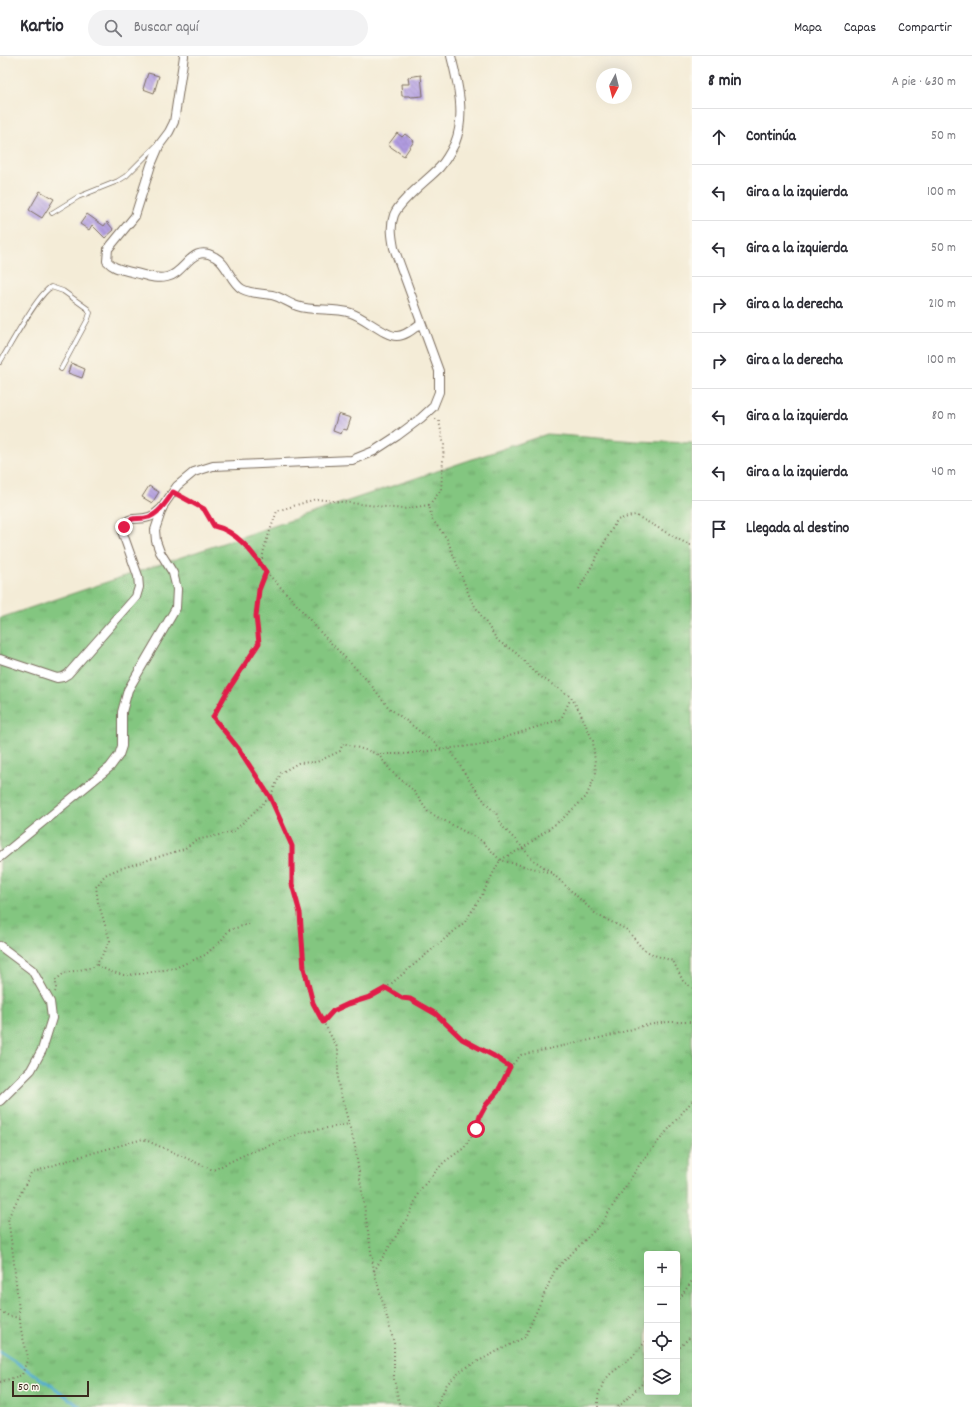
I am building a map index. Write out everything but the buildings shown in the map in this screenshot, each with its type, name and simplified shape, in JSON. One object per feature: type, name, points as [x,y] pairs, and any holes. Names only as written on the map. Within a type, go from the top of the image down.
[{"type":"street","points":[[184,56],[174,122],[170,132],[160,144],[151,165],[135,216],[108,249],[107,261],[111,266],[156,278],[168,277],[180,270],[194,256],[201,253],[209,254],[221,261],[234,282],[246,291],[280,298],[297,306],[311,309],[350,312],[393,336],[402,335],[421,323]]},
{"type":"street","points":[[0,857],[110,767],[119,755],[122,746],[122,712],[128,690],[176,608],[177,589],[173,573],[160,552],[156,541],[155,530],[164,506],[177,486],[194,472],[213,466],[352,460],[374,451],[397,436],[433,407],[439,392],[440,382],[438,372],[394,248],[392,231],[394,214],[422,183],[441,166],[455,142],[460,122],[460,102],[450,56]]},
{"type":"street","points":[[0,660],[58,678],[68,674],[136,597],[139,587],[138,576],[123,534],[127,521],[133,518],[150,517],[164,506]]},
{"type":"street","points":[[0,946],[32,970],[50,1002],[52,1018],[42,1050],[31,1070],[0,1101]]},
{"type":"lane","points":[[52,213],[78,197],[118,181],[126,176],[170,132]]},
{"type":"lane","points":[[0,362],[37,302],[47,289],[51,287],[63,290],[88,309],[90,313],[88,320],[61,369]]},
{"type":"path","points":[[261,564],[265,545],[277,511],[316,499],[403,509],[429,505],[441,490],[444,445],[439,420],[426,414]]},
{"type":"path","points":[[173,492],[204,509],[214,526],[222,528],[235,535],[322,634],[368,681],[389,708],[442,749]]},
{"type":"path","points":[[323,1022],[333,1011],[348,1004],[370,997],[386,988],[465,922],[482,895],[500,860],[523,848],[562,820],[586,797],[596,774],[593,741],[580,712],[571,697],[538,675],[515,652],[498,640],[471,600],[447,539],[432,520],[429,505]]},
{"type":"path","points":[[579,589],[616,520],[635,515],[689,545],[692,545]]},
{"type":"path","points":[[266,572],[259,590],[256,616],[259,643],[228,690],[213,717],[238,748],[270,797],[292,846],[292,884],[300,913],[304,968],[313,1003],[338,1048],[338,1084],[355,1146],[374,1271],[394,1343],[394,1379],[400,1407]]},
{"type":"path","points":[[50,1002],[56,990],[56,980],[64,973],[94,967],[110,941],[98,902],[96,888],[105,875],[116,870],[184,849],[196,840],[233,832],[270,797],[281,773],[298,763],[318,762],[340,751],[343,743],[378,754],[404,754],[485,744],[561,719],[571,697]]},
{"type":"path","points":[[450,748],[467,777],[487,805],[496,812],[503,827],[532,859],[552,873],[597,915],[626,929],[643,949],[654,955],[673,961],[683,981],[692,988]]},
{"type":"path","points":[[378,754],[392,772],[414,790],[428,812],[482,841],[500,860],[552,873]]},
{"type":"path","points":[[96,964],[109,971],[124,975],[175,968],[205,955],[220,942],[229,930],[248,924]]},
{"type":"path","points":[[386,988],[402,998],[410,999],[436,1014],[462,1039],[494,1056],[510,1067]]},
{"type":"path","points":[[374,1271],[410,1214],[419,1191],[444,1162],[464,1148],[476,1129],[480,1116],[486,1105],[498,1091],[510,1067],[521,1056],[613,1035],[642,1026],[667,1022],[692,1022]]},
{"type":"path","points":[[436,1407],[447,1384],[463,1369],[526,1337],[554,1270],[601,1224],[642,1161],[682,1112],[688,1108],[692,1101]]},
{"type":"path","points":[[0,1382],[22,1375],[28,1357],[21,1330],[8,1218],[31,1173],[75,1158],[143,1139],[213,1170],[246,1154],[305,1132],[349,1124]]},
{"type":"path","points":[[680,1298],[692,1281]]},
{"type":"path","points":[[0,1311],[9,1316],[20,1318]]},
{"type":"path","points":[[680,1347],[692,1335]]},
{"type":"path","points":[[598,1407],[598,1396],[602,1383],[609,1375],[631,1358],[644,1343]]},
{"type":"path","points":[[618,1407],[644,1382]]},
{"type":"green space","points":[[547,434],[636,441],[692,443],[692,1407],[0,1407],[0,618]]},
{"type":"waterway","points":[[0,1352],[47,1382],[80,1407]]},
{"type":"route","points":[[124,527],[127,521],[133,518],[150,517],[164,506],[173,492],[204,509],[214,526],[222,528],[235,535],[261,564],[266,572],[259,590],[256,616],[259,643],[228,690],[213,717],[238,748],[270,797],[292,846],[292,884],[300,913],[304,968],[313,1003],[323,1022],[333,1011],[348,1004],[370,997],[386,988],[402,998],[410,999],[436,1014],[462,1039],[494,1056],[510,1067],[498,1091],[486,1105],[480,1116],[476,1129]]}]
